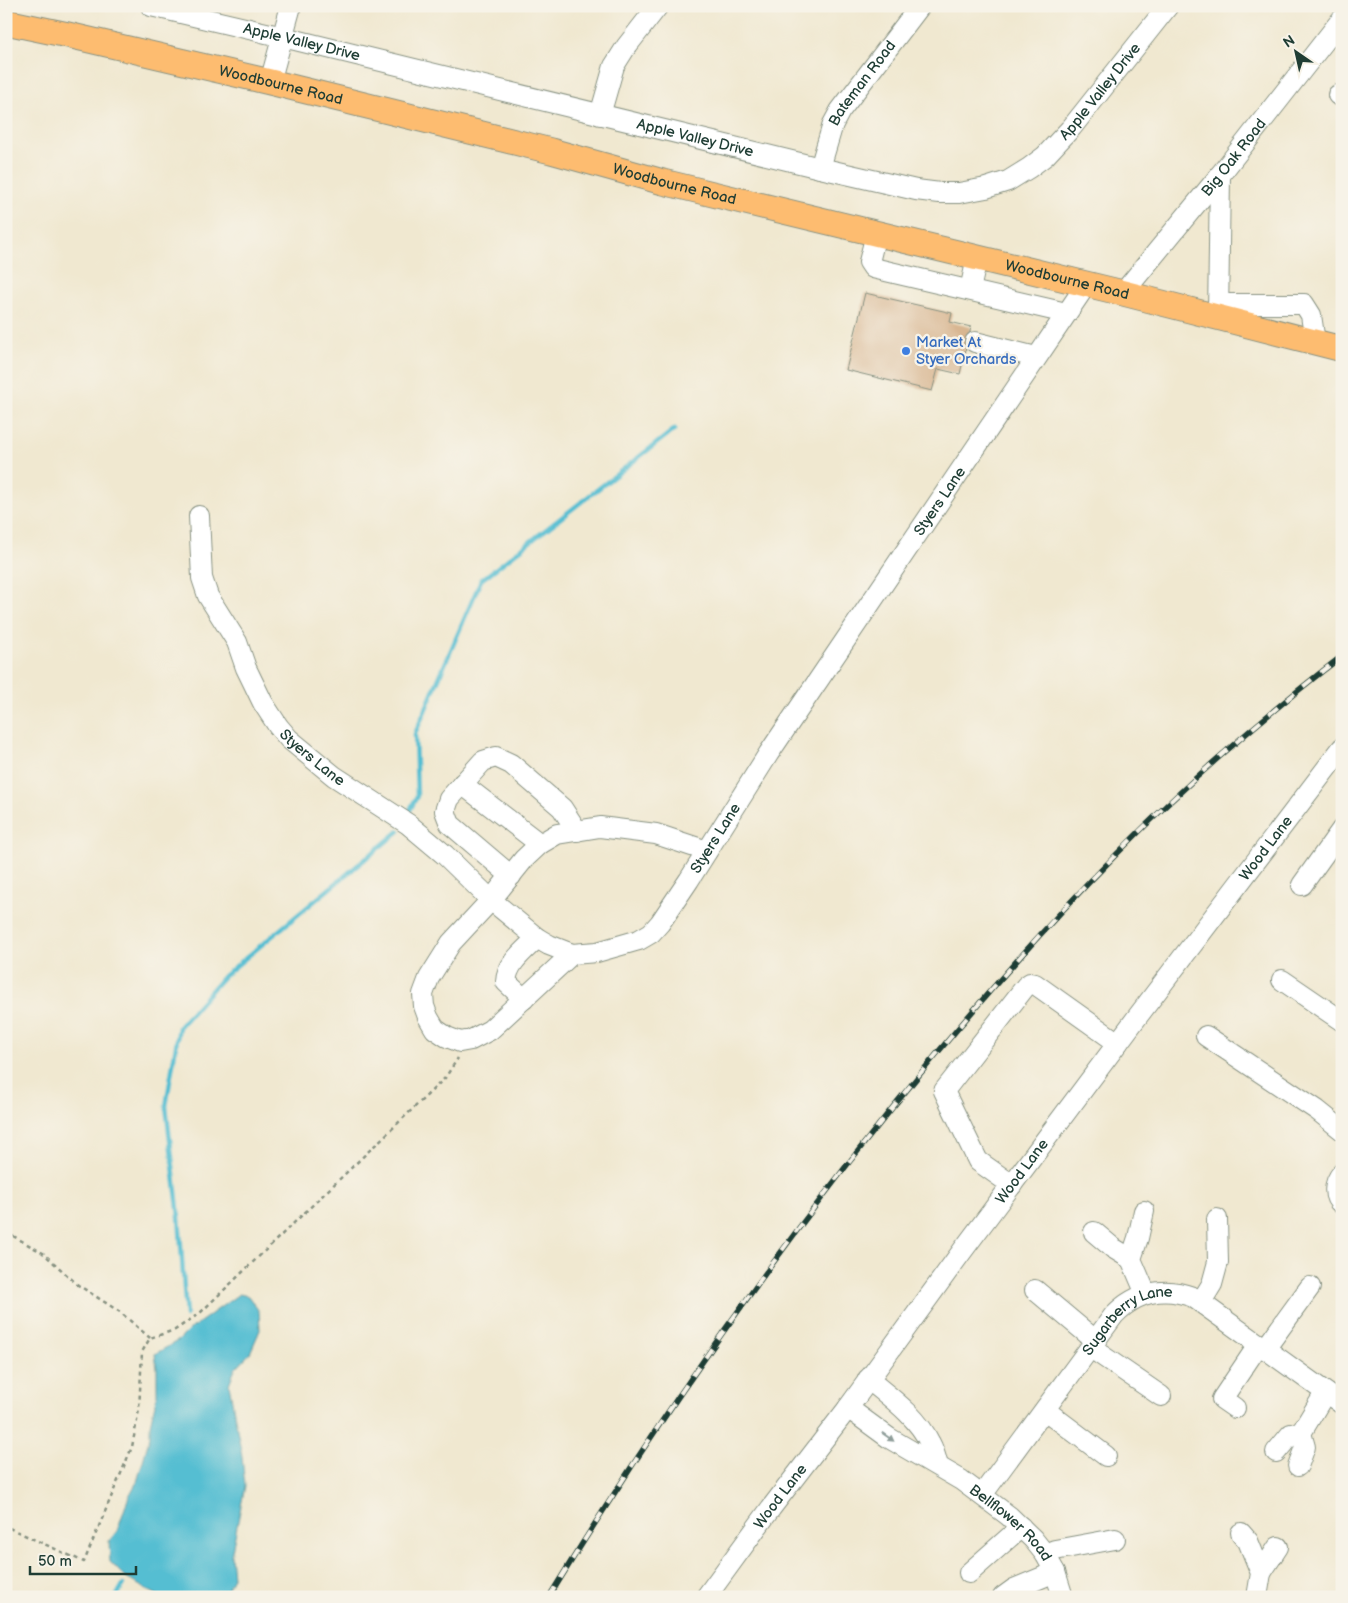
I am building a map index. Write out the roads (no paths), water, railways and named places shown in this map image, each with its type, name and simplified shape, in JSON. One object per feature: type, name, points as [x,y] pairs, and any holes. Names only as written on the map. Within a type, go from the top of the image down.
[{"type":"main road","name":"Woodbourne Road","points":[[6,22],[270,82],[551,151],[662,182],[1123,294],[1218,311],[1342,349]]},
{"type":"street","name":"Apple Valley Drive","points":[[151,6],[820,168],[916,190],[940,193],[959,193],[986,188],[1008,181],[1044,156],[1072,127],[1168,6]]},
{"type":"street","points":[[270,82],[291,6]]},
{"type":"street","points":[[600,115],[614,66],[626,47],[658,6]]},
{"type":"street","name":"Bateman Road","points":[[820,168],[833,124],[840,111],[920,6]]},
{"type":"street","name":"Big Oak Road","points":[[1123,294],[1220,176],[1342,19]]},
{"type":"street","points":[[1220,176],[1218,311],[1304,304],[1311,314],[1315,342]]},
{"type":"street","points":[[876,234],[869,262],[872,268],[1066,313]]},
{"type":"street","points":[[970,290],[977,258]]},
{"type":"street","name":"Styers Lane","points":[[199,516],[202,578],[208,596],[237,642],[246,668],[263,703],[278,726],[289,738],[334,776],[408,824],[445,855],[491,900],[536,938],[572,954],[597,952],[613,948],[628,944],[651,933],[660,923],[770,753],[1086,284]]},
{"type":"street","points":[[976,342],[1036,357]]},
{"type":"street","name":"Wood Lane","points":[[706,1597],[848,1408],[1012,1184],[1342,748]]},
{"type":"street","points":[[510,876],[450,824],[445,811],[449,799],[483,761],[496,758],[511,764],[562,808],[577,831]]},
{"type":"street","points":[[462,784],[540,844]]},
{"type":"street","points":[[572,954],[490,1030],[471,1040],[460,1042],[447,1037],[435,1029],[424,1006],[423,994],[429,978],[451,944],[540,844],[557,834],[600,827],[656,834],[707,851]]},
{"type":"street","points":[[1302,884],[1342,829]]},
{"type":"street","points":[[524,999],[506,982],[506,975],[509,968],[536,938]]},
{"type":"street","points":[[1282,980],[1342,1021]]},
{"type":"street","points":[[1012,1184],[978,1161],[944,1091],[1030,983],[1035,984],[1118,1043]]},
{"type":"street","points":[[1206,1036],[1317,1110],[1342,1130]]},
{"type":"street","points":[[1342,1173],[1337,1183],[1335,1196],[1337,1201],[1342,1204]]},
{"type":"street","points":[[1131,1259],[1144,1211]]},
{"type":"street","points":[[1201,1302],[1212,1284],[1218,1262],[1217,1219]]},
{"type":"street","points":[[1094,1232],[1113,1248],[1131,1259],[1146,1294]]},
{"type":"street","points":[[1235,1408],[1222,1399],[1310,1287]]},
{"type":"street","points":[[1035,1290],[1093,1345],[1161,1396]]},
{"type":"street","name":"Sugarberry Lane","points":[[982,1495],[1121,1308],[1138,1296],[1167,1291],[1180,1292],[1193,1297],[1342,1404]]},
{"type":"street","points":[[868,1379],[906,1411],[920,1427],[930,1443],[938,1466]]},
{"type":"street","points":[[1298,1466],[1305,1447],[1301,1433],[1325,1393]]},
{"type":"street","name":"Bellflower Road","points":[[848,1408],[890,1438],[982,1495],[1021,1527],[1045,1554],[1055,1572],[1063,1597]]},
{"type":"street","points":[[1045,1410],[1106,1456]]},
{"type":"street","points":[[1276,1452],[1291,1434],[1301,1433]]},
{"type":"street","points":[[969,1573],[1021,1527]]},
{"type":"street","points":[[1241,1533],[1248,1541],[1261,1573]]},
{"type":"street","points":[[1045,1554],[1055,1550],[1115,1539]]},
{"type":"street","points":[[1257,1597],[1261,1573],[1278,1547]]},
{"type":"street","points":[[1003,1597],[1014,1589],[1055,1572]]},
{"type":"water","points":[[239,1294],[248,1296],[259,1311],[260,1330],[250,1353],[235,1369],[229,1384],[242,1457],[245,1486],[231,1556],[233,1577],[224,1597],[161,1597],[126,1578],[110,1562],[109,1541],[117,1531],[129,1496],[137,1482],[150,1436],[150,1425],[157,1395],[155,1354],[179,1340],[189,1330]]},
{"type":"waterway","points":[[409,812],[417,796],[415,734],[481,580],[675,429]]},
{"type":"waterway","points":[[186,1316],[179,1217],[166,1106],[179,1027],[224,976],[399,831]]},
{"type":"waterway","points":[[116,1597],[123,1585]]},
{"type":"railway","points":[[549,1597],[639,1455],[734,1317],[834,1182],[939,1051],[1038,937],[1107,863],[1232,746],[1342,656]]},
{"type":"place","name":"Market At Styer Orchards","points":[[906,351]]}]
